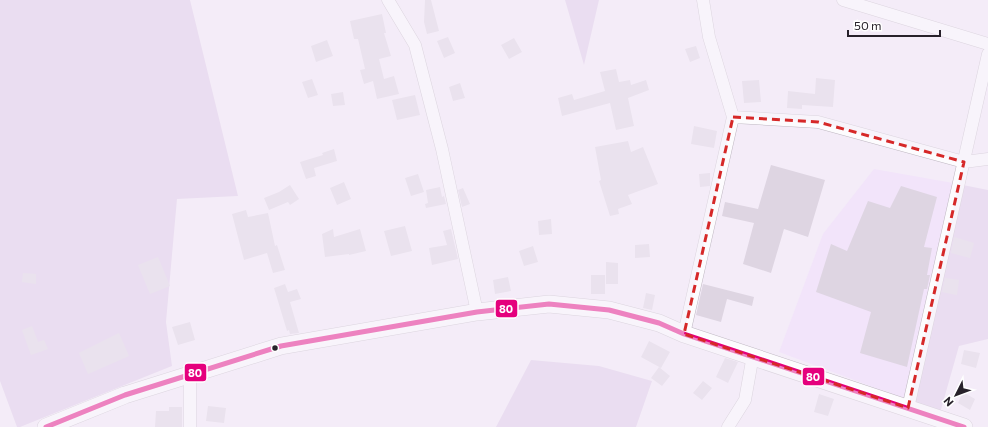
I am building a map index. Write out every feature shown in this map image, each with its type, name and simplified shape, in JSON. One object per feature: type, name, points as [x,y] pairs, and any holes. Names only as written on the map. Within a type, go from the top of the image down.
[{"type":"main road","points":[[46,427],[125,395],[280,346],[476,312],[549,304],[609,310],[660,323],[684,334],[964,427]]},
{"type":"street","points":[[388,0],[415,45],[442,149],[476,312]]},
{"type":"street","points":[[684,334],[733,117],[709,37],[703,0]]},
{"type":"street","points":[[843,0],[988,44]]},
{"type":"street","points":[[908,408],[988,54]]},
{"type":"street","points":[[733,117],[818,122],[964,162],[988,159]]},
{"type":"street","points":[[728,427],[745,400],[753,356]]},
{"type":"street","points":[[190,375],[190,427]]},
{"type":"highlighted area","points":[[733,117],[818,122],[964,162],[908,408],[684,334]]},
{"type":"shaded area","points":[[0,0],[190,0],[238,196],[177,199],[166,322],[172,366],[20,427],[17,427],[0,381]]},
{"type":"shaded area","points":[[565,0],[599,0],[584,65]]},
{"type":"shaded area","points":[[874,169],[953,183],[908,400],[779,352],[823,234]]},
{"type":"shaded area","points":[[953,183],[988,190],[988,339],[959,346],[940,413],[908,400]]},
{"type":"shaded area","points":[[531,360],[599,366],[652,381],[636,427],[496,427]]},
{"type":"building","points":[[425,0],[431,0],[439,31],[427,34],[424,22]]},
{"type":"building","points":[[382,14],[386,33],[384,33],[391,56],[379,59],[384,79],[394,76],[399,94],[377,99],[373,81],[364,84],[360,70],[365,69],[358,39],[354,39],[350,21]]},
{"type":"building","points":[[448,37],[455,53],[444,58],[437,41]]},
{"type":"building","points":[[514,38],[522,52],[509,59],[501,45]]},
{"type":"building","points":[[327,40],[333,56],[316,62],[311,46]]},
{"type":"building","points":[[696,46],[700,58],[690,62],[685,49]]},
{"type":"building","points":[[616,69],[619,82],[630,80],[631,85],[646,80],[649,90],[628,98],[634,126],[616,130],[610,103],[562,116],[558,98],[572,94],[574,100],[605,91],[600,72]]},
{"type":"building","points":[[816,78],[835,80],[833,107],[802,105],[802,109],[787,108],[788,91],[815,94]]},
{"type":"building","points":[[312,79],[318,95],[308,98],[302,82]]},
{"type":"building","points":[[759,80],[761,102],[744,103],[742,81]]},
{"type":"building","points":[[460,83],[465,98],[453,101],[449,87]]},
{"type":"building","points":[[343,92],[345,105],[333,106],[331,94]]},
{"type":"building","points":[[415,95],[420,115],[397,120],[392,100]]},
{"type":"building","points":[[694,126],[717,131],[714,148],[691,144]]},
{"type":"building","points":[[628,141],[631,152],[643,147],[658,184],[628,195],[632,204],[618,209],[619,214],[610,216],[599,181],[601,180],[595,147]]},
{"type":"building","points":[[334,149],[337,161],[314,168],[316,176],[306,179],[300,162],[323,155],[322,153]]},
{"type":"building","points":[[771,165],[825,180],[808,237],[784,229],[771,273],[743,264],[754,223],[722,216],[725,202],[758,209]]},
{"type":"building","points":[[710,173],[710,186],[700,187],[699,174]]},
{"type":"building","points":[[418,174],[424,192],[411,196],[405,178]]},
{"type":"building","points":[[344,182],[351,199],[337,205],[330,188]]},
{"type":"building","points":[[290,185],[299,199],[290,205],[288,202],[269,210],[264,198],[279,192]]},
{"type":"building","points":[[901,186],[937,197],[924,247],[932,248],[927,275],[930,275],[927,289],[924,289],[907,367],[860,353],[871,312],[816,292],[831,244],[847,251],[868,201],[890,208]]},
{"type":"building","points":[[440,187],[442,197],[444,196],[446,204],[426,208],[425,204],[428,203],[426,190]]},
{"type":"building","points":[[463,188],[470,204],[462,207],[458,190]]},
{"type":"building","points":[[246,210],[248,217],[268,213],[275,246],[277,245],[285,270],[273,273],[267,253],[244,260],[232,214]]},
{"type":"building","points":[[551,219],[552,234],[539,235],[538,221]]},
{"type":"building","points":[[405,226],[412,251],[391,256],[384,231]]},
{"type":"building","points":[[333,229],[334,237],[360,229],[366,251],[349,255],[325,257],[322,234]]},
{"type":"building","points":[[451,229],[458,259],[432,265],[429,248],[447,245],[443,231]]},
{"type":"building","points":[[954,237],[974,243],[970,258],[951,253]]},
{"type":"building","points":[[649,244],[650,257],[635,258],[635,245]]},
{"type":"building","points":[[533,246],[538,262],[524,266],[519,251]]},
{"type":"building","points":[[158,257],[170,286],[150,294],[138,265]]},
{"type":"building","points":[[606,262],[618,263],[618,284],[606,284]]},
{"type":"building","points":[[23,273],[36,274],[36,284],[22,282]]},
{"type":"building","points":[[591,275],[605,275],[605,294],[591,294]]},
{"type":"building","points":[[508,277],[511,291],[495,294],[493,280]]},
{"type":"building","points":[[945,278],[959,280],[957,295],[942,292]]},
{"type":"building","points":[[285,284],[288,292],[297,289],[301,299],[290,302],[299,333],[290,334],[289,330],[287,331],[274,288]]},
{"type":"building","points":[[703,284],[754,297],[752,306],[727,299],[721,322],[696,315]]},
{"type":"building","points":[[646,293],[655,295],[652,310],[643,308]]},
{"type":"building","points":[[190,322],[195,340],[178,345],[172,327]]},
{"type":"building","points":[[32,326],[38,342],[44,340],[48,349],[31,355],[22,330]]},
{"type":"building","points":[[119,333],[129,356],[88,374],[79,353]]},
{"type":"building","points":[[649,341],[670,352],[661,368],[641,357]]},
{"type":"building","points":[[964,350],[980,353],[976,368],[961,364]]},
{"type":"building","points":[[725,358],[738,362],[728,383],[716,377]]},
{"type":"building","points":[[659,367],[670,376],[662,386],[651,378]]},
{"type":"building","points":[[703,381],[712,388],[702,400],[693,393]]},
{"type":"building","points":[[963,392],[975,399],[970,410],[958,403]]},
{"type":"building","points":[[819,394],[834,399],[828,416],[814,412]]},
{"type":"building","points":[[208,406],[226,408],[224,423],[206,421]]},
{"type":"building","points":[[169,407],[182,407],[182,427],[155,427],[156,411],[169,411]]},
{"type":"transit line","name":"80","points":[[46,427],[125,395],[281,346],[477,312],[549,304],[609,310],[659,323],[684,334],[964,427]]}]
